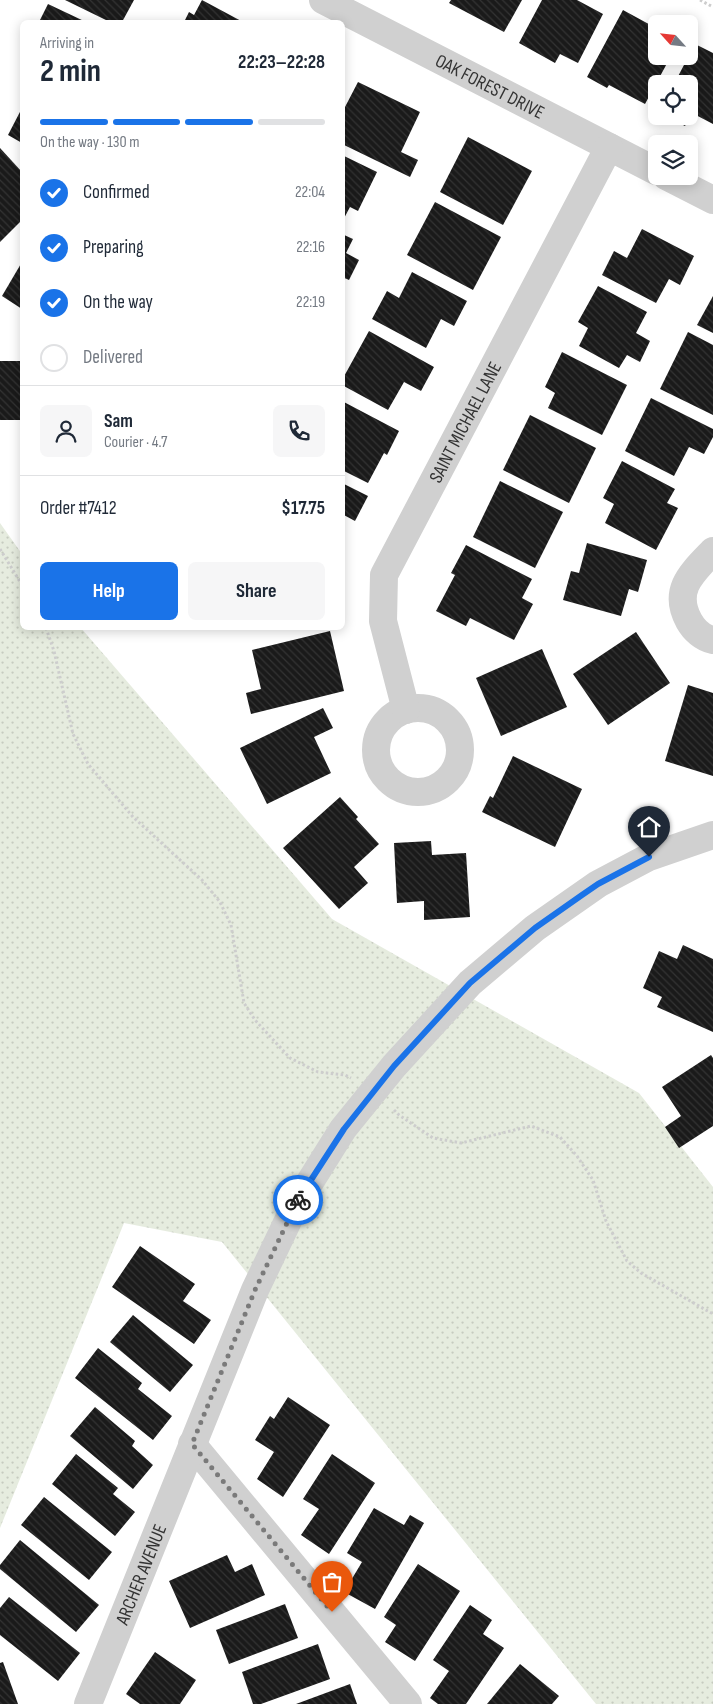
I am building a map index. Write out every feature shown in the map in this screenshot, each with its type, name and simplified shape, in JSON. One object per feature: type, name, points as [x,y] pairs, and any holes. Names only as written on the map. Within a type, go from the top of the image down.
[{"type":"street","name":"OAK FOREST DRIVE","points":[[323,8],[648,167]]},
{"type":"street","name":"SAINT MICHAEL LANE","points":[[406,710],[383,622],[384,575],[609,147]]},
{"type":"street","points":[[684,185],[713,200]]},
{"type":"street","points":[[713,551],[689,575],[682,593],[684,612],[693,628],[708,639],[713,640]]},
{"type":"street","name":"ARCHER AVENUE","points":[[88,1704],[255,1290],[294,1206],[344,1129],[394,1066],[470,983],[535,928],[607,879],[649,857],[713,836]]},
{"type":"street","points":[[192,1444],[408,1704]]},
{"type":"path","points":[[700,0],[713,7]]},
{"type":"path","points":[[0,549],[20,582]]},
{"type":"path","points":[[47,630],[54,651],[73,734],[88,764],[134,817],[202,880],[220,902],[231,925],[244,1003],[255,1020],[290,1058],[318,1072],[345,1075],[375,1090],[399,1115],[434,1138],[461,1144],[531,1126],[560,1137],[577,1156],[593,1180],[606,1221],[627,1261],[641,1273],[713,1314]]},
{"type":"shaded area","points":[[0,523],[20,551],[20,630],[83,630],[332,919],[639,1093],[713,1187],[713,1704],[596,1704],[222,1242],[124,1223],[0,1528]]},
{"type":"building","points":[[65,0],[134,0],[123,20],[106,20]]},
{"type":"building","points":[[202,0],[239,20],[185,20],[189,12],[194,15]]},
{"type":"building","points":[[451,0],[522,0],[504,32],[449,3]]},
{"type":"building","points":[[542,0],[577,0],[603,14],[578,63],[560,54],[555,63],[519,43]]},
{"type":"building","points":[[48,4],[82,20],[40,20]]},
{"type":"building","points":[[623,10],[648,24],[648,65],[666,65],[661,75],[648,75],[648,98],[645,104],[609,85],[607,88],[587,77]]},
{"type":"building","points":[[698,46],[713,53],[713,124],[698,116],[698,75],[679,75],[684,65],[698,65]]},
{"type":"building","points":[[358,82],[420,112],[401,152],[418,160],[410,177],[345,145],[345,107]]},
{"type":"building","points":[[20,112],[20,142],[8,135]]},
{"type":"building","points":[[468,137],[532,171],[503,225],[440,192]]},
{"type":"building","points":[[0,148],[20,170],[20,222],[0,242]]},
{"type":"building","points":[[345,156],[377,172],[358,211],[350,207],[345,216]]},
{"type":"building","points":[[435,202],[501,237],[473,290],[407,255]]},
{"type":"building","points":[[642,229],[694,256],[680,285],[669,279],[656,303],[602,275],[614,251],[627,258]]},
{"type":"building","points":[[345,235],[353,239],[346,253],[359,260],[349,280],[345,278]]},
{"type":"building","points":[[20,265],[20,308],[2,296]]},
{"type":"building","points":[[412,272],[467,301],[454,326],[441,319],[426,348],[372,319],[387,291],[399,298]]},
{"type":"building","points":[[598,286],[647,312],[636,333],[650,341],[640,362],[627,355],[619,368],[579,346],[588,328],[578,322]]},
{"type":"building","points":[[713,296],[713,333],[697,325]]},
{"type":"building","points":[[369,331],[434,367],[421,391],[404,382],[388,410],[345,387],[345,375]]},
{"type":"building","points":[[688,332],[713,345],[713,415],[660,389]]},
{"type":"building","points":[[562,352],[627,385],[602,435],[548,408],[555,393],[545,387]]},
{"type":"building","points":[[0,361],[20,361],[20,420],[0,420]]},
{"type":"building","points":[[651,398],[713,429],[713,437],[704,454],[689,447],[674,476],[625,451]]},
{"type":"building","points":[[345,403],[399,431],[387,455],[384,453],[368,483],[345,472]]},
{"type":"building","points":[[530,415],[596,448],[569,503],[503,470]]},
{"type":"building","points":[[622,461],[675,489],[667,503],[678,508],[656,550],[605,523],[614,504],[603,498]]},
{"type":"building","points":[[500,481],[563,512],[535,568],[473,537]]},
{"type":"building","points":[[345,484],[368,496],[355,521],[345,516]]},
{"type":"building","points":[[587,543],[647,560],[638,592],[629,589],[621,616],[563,600],[571,571],[579,573]]},
{"type":"building","points":[[466,545],[532,579],[522,598],[533,604],[514,640],[470,618],[466,626],[436,611],[455,575],[451,573]]},
{"type":"building","points":[[330,631],[344,691],[251,714],[246,693],[261,689],[252,650]]},
{"type":"building","points":[[636,632],[670,683],[608,725],[573,674]]},
{"type":"building","points":[[542,649],[567,707],[501,736],[476,678]]},
{"type":"building","points":[[688,685],[713,693],[713,776],[665,761]]},
{"type":"building","points":[[323,708],[333,728],[314,737],[331,773],[267,804],[240,748]]},
{"type":"building","points":[[513,756],[582,789],[555,847],[482,812],[490,796],[493,798]]},
{"type":"building","points":[[340,797],[358,817],[356,819],[379,844],[354,867],[368,883],[339,909],[283,848]]},
{"type":"building","points":[[431,841],[432,855],[466,853],[470,917],[424,920],[424,901],[397,903],[394,843]]},
{"type":"building","points":[[683,945],[713,959],[713,1032],[657,1007],[662,997],[643,988],[659,951],[677,959]]},
{"type":"building","points":[[711,1055],[713,1058],[713,1126],[679,1148],[665,1127],[681,1116],[662,1087]]},
{"type":"building","points":[[140,1246],[195,1284],[183,1301],[211,1320],[194,1344],[112,1287]]},
{"type":"building","points":[[133,1315],[193,1365],[170,1392],[110,1342]]},
{"type":"building","points":[[98,1348],[142,1383],[138,1389],[172,1416],[153,1440],[75,1378]]},
{"type":"building","points":[[288,1397],[330,1425],[283,1497],[257,1479],[274,1452],[255,1440],[270,1416],[274,1419]]},
{"type":"building","points":[[95,1407],[135,1441],[132,1446],[153,1465],[133,1489],[70,1436]]},
{"type":"building","points":[[76,1454],[118,1488],[113,1494],[135,1512],[115,1536],[52,1484]]},
{"type":"building","points":[[332,1454],[375,1483],[329,1554],[301,1535],[319,1509],[303,1499]]},
{"type":"building","points":[[44,1497],[112,1552],[89,1580],[21,1525]]},
{"type":"building","points":[[374,1508],[404,1525],[410,1515],[424,1523],[375,1609],[344,1592],[362,1562],[347,1553]]},
{"type":"building","points":[[20,1540],[99,1605],[76,1632],[0,1569],[0,1565]]},
{"type":"building","points":[[227,1555],[235,1572],[252,1564],[265,1595],[190,1628],[169,1581]]},
{"type":"building","points":[[418,1564],[460,1591],[415,1661],[385,1642],[396,1625],[384,1617]]},
{"type":"building","points":[[9,1597],[80,1653],[58,1681],[0,1635],[0,1608]]},
{"type":"building","points":[[285,1604],[298,1638],[229,1664],[216,1630]]},
{"type":"building","points":[[470,1605],[492,1620],[483,1634],[504,1648],[466,1704],[438,1704],[430,1698],[449,1671],[433,1660]]},
{"type":"building","points":[[318,1644],[330,1679],[261,1704],[253,1704],[242,1672]]},
{"type":"building","points":[[155,1652],[196,1680],[180,1704],[140,1704],[126,1694]]},
{"type":"building","points":[[3,1662],[18,1704],[0,1704],[0,1663]]},
{"type":"building","points":[[520,1664],[559,1696],[552,1704],[487,1704]]},
{"type":"building","points":[[350,1684],[357,1704],[296,1704]]},
{"type":"way so far","points":[[298,1200],[255,1290],[192,1444],[332,1612]]},
{"type":"route","points":[[298,1200],[344,1129],[394,1066],[470,983],[535,928],[598,884],[649,857]]}]
